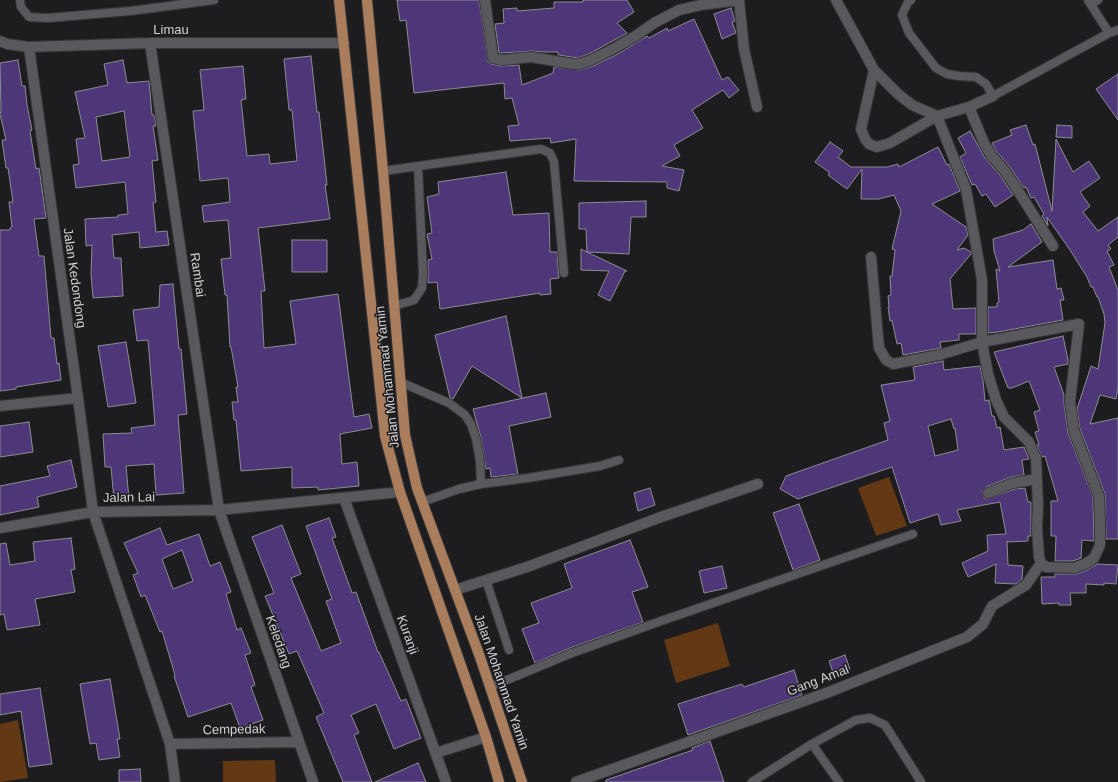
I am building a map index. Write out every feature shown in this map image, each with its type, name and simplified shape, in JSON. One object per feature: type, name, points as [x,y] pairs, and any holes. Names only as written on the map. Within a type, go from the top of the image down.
[{"type":"main road","name":"Jalan Mohammad Yamin","points":[[339,0],[385,436],[400,492],[486,737],[499,782]]},
{"type":"main road","name":"Jalan Mohammad Yamin","points":[[367,0],[384,171],[404,435],[417,488],[490,687],[522,782]]},
{"type":"main road","points":[[400,492],[417,488]]},
{"type":"street","points":[[485,0],[493,58],[502,60],[531,56],[573,64],[579,64],[590,60],[613,49],[654,23],[679,10],[739,0],[744,49],[757,107]]},
{"type":"street","points":[[836,0],[874,70],[898,94],[937,116],[966,189],[982,280],[982,342],[988,374],[996,400],[1004,418],[1029,442],[1036,458],[1038,506],[1037,546],[1041,563],[1046,567],[1074,568],[1085,564],[1094,558],[1100,545],[1099,496],[1074,431],[1070,402],[1079,324],[982,342],[939,355],[893,364],[886,360],[879,348],[871,257]]},
{"type":"street","name":"Limau","points":[[0,42],[29,47],[150,43],[344,43]]},
{"type":"street","name":"Rambai","points":[[150,43],[219,510]]},
{"type":"street","name":"Jalan Kedondong","points":[[29,47],[93,512]]},
{"type":"street","points":[[874,70],[862,129],[865,139],[869,144],[876,147],[890,143],[937,116],[969,107],[993,96]]},
{"type":"street","points":[[969,107],[991,155],[1005,171],[1053,246]]},
{"type":"street","points":[[0,406],[78,398]]},
{"type":"street","points":[[988,493],[1013,483],[1037,479]]},
{"type":"street","points":[[455,590],[758,484]]},
{"type":"street","name":"Jalan Lai","points":[[175,782],[170,744],[93,512],[219,510],[400,492]]},
{"type":"street","name":"Kuranji","points":[[344,498],[446,782]]},
{"type":"street","name":"Keledang","points":[[219,510],[313,782]]},
{"type":"street","points":[[0,528],[93,512]]},
{"type":"street","name":"Gang Amal","points":[[576,782],[828,692],[967,637],[982,624],[992,606],[1026,585],[1041,563]]},
{"type":"street","points":[[436,753],[486,737]]},
{"type":"street","name":"Cempedak","points":[[170,744],[299,742]]},
{"type":"lane","points":[[20,0],[21,7],[29,17],[48,18],[130,11],[214,0]]},
{"type":"lane","points":[[911,0],[908,2],[902,15],[909,33],[936,68],[947,74],[976,77],[986,84],[993,96],[1109,33],[1118,30]]},
{"type":"lane","points":[[1092,1],[1109,33]]},
{"type":"lane","points":[[384,171],[540,149],[550,153],[554,162],[564,273]]},
{"type":"lane","points":[[394,306],[414,300],[422,288],[423,274],[418,166]]},
{"type":"lane","points":[[400,382],[449,403],[465,415],[471,424],[476,439],[482,484]]},
{"type":"lane","points":[[422,502],[459,489],[482,484],[600,466],[619,460]]},
{"type":"lane","points":[[490,687],[572,653],[912,534]]},
{"type":"lane","points":[[486,580],[509,650]]},
{"type":"lane","points":[[752,782],[812,744],[856,720],[870,718],[885,725],[921,782]]},
{"type":"lane","points":[[812,744],[839,782]]},
{"type":"shaded area","points":[[889,477],[907,526],[876,536],[858,488]]},
{"type":"shaded area","points":[[718,623],[730,666],[676,683],[664,640]]},
{"type":"shaded area","points":[[18,720],[28,778],[0,782],[0,724]]},
{"type":"shaded area","points":[[275,760],[276,782],[223,782],[223,761]]},
{"type":"building","points":[[397,0],[479,0],[488,62],[501,66],[519,65],[522,85],[553,73],[554,67],[579,70],[593,66],[616,55],[647,36],[649,38],[667,28],[668,31],[694,19],[722,80],[728,77],[739,90],[729,98],[723,90],[692,110],[703,128],[674,145],[680,156],[662,166],[684,170],[679,191],[667,188],[667,182],[574,181],[576,139],[551,143],[550,138],[510,141],[508,126],[519,125],[512,98],[505,99],[504,83],[414,93],[406,20],[400,21]]},
{"type":"building","points":[[583,0],[627,0],[634,12],[617,23],[627,33],[589,54],[578,58],[558,55],[558,52],[532,51],[499,53],[495,24],[504,23],[503,9],[517,8],[517,11],[554,8],[554,2],[583,2]]},
{"type":"building","points":[[731,8],[735,21],[732,22],[736,33],[722,39],[714,14]]},
{"type":"building","points":[[311,56],[317,112],[319,112],[327,185],[325,185],[330,219],[258,228],[265,291],[261,291],[264,348],[296,344],[290,301],[338,294],[354,417],[369,414],[372,428],[340,434],[342,464],[357,462],[359,486],[318,490],[318,487],[292,488],[292,467],[241,471],[236,420],[234,420],[232,402],[238,402],[236,387],[238,387],[230,347],[227,295],[225,295],[221,259],[231,258],[228,220],[204,222],[202,206],[230,202],[228,178],[200,181],[193,111],[204,110],[200,70],[243,66],[246,99],[241,100],[247,156],[269,154],[270,164],[297,161],[292,110],[289,110],[284,59]]},
{"type":"building","points":[[18,60],[22,86],[25,86],[36,169],[39,168],[46,217],[34,219],[39,256],[44,256],[51,338],[54,338],[57,364],[59,363],[61,380],[0,391],[0,230],[10,230],[12,227],[9,202],[13,202],[2,140],[6,140],[0,114],[0,63]]},
{"type":"building","points":[[123,60],[127,83],[149,81],[152,115],[154,115],[156,126],[153,126],[158,160],[152,161],[156,202],[153,203],[156,232],[167,231],[169,245],[140,248],[139,232],[112,235],[114,258],[121,258],[123,296],[93,298],[91,274],[92,245],[86,246],[85,219],[118,217],[118,215],[128,214],[125,182],[76,188],[73,165],[79,164],[76,139],[85,138],[75,92],[108,85],[104,64]],"holes":[[[124,111],[130,157],[102,161],[96,117]]]},
{"type":"building","points":[[1118,74],[1118,120],[1096,89]]},
{"type":"building","points":[[1026,125],[1033,145],[1035,144],[1052,211],[1056,139],[1073,172],[1089,161],[1100,178],[1080,192],[1090,206],[1083,212],[1098,231],[1118,217],[1118,237],[1108,245],[1111,249],[1107,251],[1114,265],[1109,267],[1118,290],[1118,387],[1116,399],[1100,395],[1090,424],[1118,418],[1118,539],[1106,539],[1105,494],[1080,429],[1077,409],[1091,366],[1098,369],[1105,323],[1104,314],[1093,287],[1091,287],[1087,277],[1070,250],[1047,217],[1048,226],[1042,216],[1044,214],[1034,197],[1031,198],[1026,187],[1024,188],[1010,167],[996,151],[992,143],[1012,135],[1010,130]]},
{"type":"building","points":[[1057,125],[1072,126],[1072,138],[1056,137]]},
{"type":"building","points":[[970,131],[985,158],[1000,175],[1013,195],[995,207],[986,194],[982,196],[975,184],[972,185],[960,157],[966,153],[958,138]]},
{"type":"building","points":[[830,142],[843,151],[838,157],[851,167],[887,167],[898,164],[899,167],[938,147],[947,165],[949,164],[960,191],[932,204],[966,227],[968,235],[957,250],[964,248],[971,252],[971,254],[950,279],[953,309],[976,308],[976,334],[959,334],[959,340],[940,342],[941,348],[903,355],[901,343],[897,344],[892,320],[890,321],[888,307],[888,296],[891,295],[890,276],[892,276],[895,250],[892,249],[901,211],[894,195],[879,199],[861,199],[862,169],[847,189],[828,175],[830,173],[815,162]]},
{"type":"building","points":[[506,172],[513,215],[549,213],[550,252],[557,252],[559,278],[550,279],[551,294],[540,295],[540,293],[440,309],[437,282],[428,283],[428,260],[432,259],[427,234],[432,233],[427,197],[439,194],[438,182]]},
{"type":"building","points":[[646,201],[646,217],[631,217],[629,254],[587,252],[586,229],[579,229],[579,203]]},
{"type":"building","points":[[1031,224],[1042,242],[1008,267],[1053,260],[1057,289],[1061,288],[1064,300],[1060,300],[1063,320],[988,333],[988,307],[997,307],[997,303],[999,302],[996,269],[1000,271],[994,251],[993,239],[1023,230]]},
{"type":"building","points":[[292,240],[327,240],[327,272],[292,272]]},
{"type":"building","points":[[581,249],[627,271],[625,271],[610,301],[598,295],[609,271],[581,270]]},
{"type":"building","points":[[173,284],[187,414],[178,415],[184,493],[156,495],[154,464],[126,466],[129,499],[114,500],[111,467],[105,467],[103,434],[132,433],[131,428],[155,425],[148,340],[137,341],[133,310],[159,307],[160,285]]},
{"type":"building","points":[[506,316],[522,398],[472,366],[453,399],[450,398],[435,335]]},
{"type":"building","points":[[1063,336],[1068,364],[1054,367],[1064,395],[1068,433],[1093,497],[1094,541],[1082,540],[1081,558],[1073,561],[1055,561],[1056,536],[1051,536],[1051,501],[1058,501],[1045,456],[1042,457],[1037,445],[1039,445],[1035,432],[1039,431],[1034,412],[1040,410],[1029,381],[1012,388],[1008,388],[994,352]]},
{"type":"building","points":[[126,342],[136,403],[108,407],[98,346]]},
{"type":"building","points":[[943,361],[944,370],[980,366],[985,401],[989,400],[992,416],[994,416],[997,428],[1000,427],[1004,450],[1024,447],[1029,459],[1022,460],[1024,475],[1011,477],[986,487],[982,492],[984,498],[987,499],[1015,489],[1025,488],[1028,502],[1031,502],[1031,536],[1028,536],[1028,541],[1007,542],[1008,565],[1023,566],[1022,579],[1016,584],[995,583],[996,564],[968,577],[962,563],[988,551],[987,535],[1006,534],[1000,502],[957,510],[961,521],[941,525],[938,514],[910,523],[892,467],[798,499],[780,489],[786,476],[888,440],[884,423],[890,421],[881,385],[915,380],[913,367]],"holes":[[[951,419],[954,429],[955,428],[958,450],[935,456],[928,426]]]},
{"type":"building","points":[[546,393],[551,417],[509,426],[518,474],[491,477],[490,468],[486,469],[481,438],[473,409]]},
{"type":"building","points":[[29,422],[33,452],[0,457],[0,426]]},
{"type":"building","points":[[71,460],[77,487],[37,497],[39,507],[0,515],[0,486],[50,476],[47,466]]},
{"type":"building","points":[[650,488],[655,505],[638,511],[634,493]]},
{"type":"building","points":[[799,504],[820,560],[793,570],[773,513]]},
{"type":"building","points":[[329,518],[336,537],[332,538],[352,593],[356,592],[378,652],[401,701],[406,699],[421,738],[394,749],[376,704],[351,715],[359,733],[354,735],[372,782],[343,782],[316,717],[324,713],[297,651],[289,654],[265,596],[274,593],[252,537],[282,525],[301,574],[291,578],[321,651],[341,643],[326,601],[332,599],[306,526]]},
{"type":"building","points":[[160,528],[167,545],[199,534],[210,566],[220,562],[231,592],[226,594],[237,630],[241,628],[251,653],[245,655],[255,685],[251,687],[263,720],[240,728],[231,703],[188,717],[174,676],[175,675],[162,631],[160,632],[145,595],[141,597],[133,575],[138,573],[124,543]],"holes":[[[182,550],[193,581],[173,589],[162,559]]]},
{"type":"building","points":[[71,538],[75,569],[71,570],[75,592],[35,599],[40,625],[7,630],[4,614],[0,615],[0,544],[6,543],[10,565],[35,561],[33,542]]},
{"type":"building","points":[[630,540],[648,587],[632,592],[643,622],[570,648],[535,663],[522,629],[539,623],[531,603],[572,588],[564,564]]},
{"type":"building","points":[[1097,564],[1118,565],[1116,584],[1086,584],[1086,593],[1070,593],[1071,605],[1059,605],[1059,603],[1042,604],[1041,577],[1055,577],[1055,574],[1076,574]]},
{"type":"building","points":[[722,566],[727,588],[704,593],[699,571]]},
{"type":"building","points":[[845,655],[850,669],[834,675],[829,661]]},
{"type":"building","points":[[794,670],[802,695],[688,735],[678,704],[742,684],[744,687]]},
{"type":"building","points":[[110,679],[120,739],[117,739],[120,757],[99,760],[96,743],[90,744],[80,684]]},
{"type":"building","points":[[40,688],[52,764],[29,767],[21,711],[0,715],[0,694]]},
{"type":"building","points":[[710,741],[724,782],[606,782],[606,780],[693,750],[692,748]]},
{"type":"building","points":[[418,763],[426,782],[375,782]]},
{"type":"building","points":[[140,769],[141,782],[119,782],[119,770]]}]
